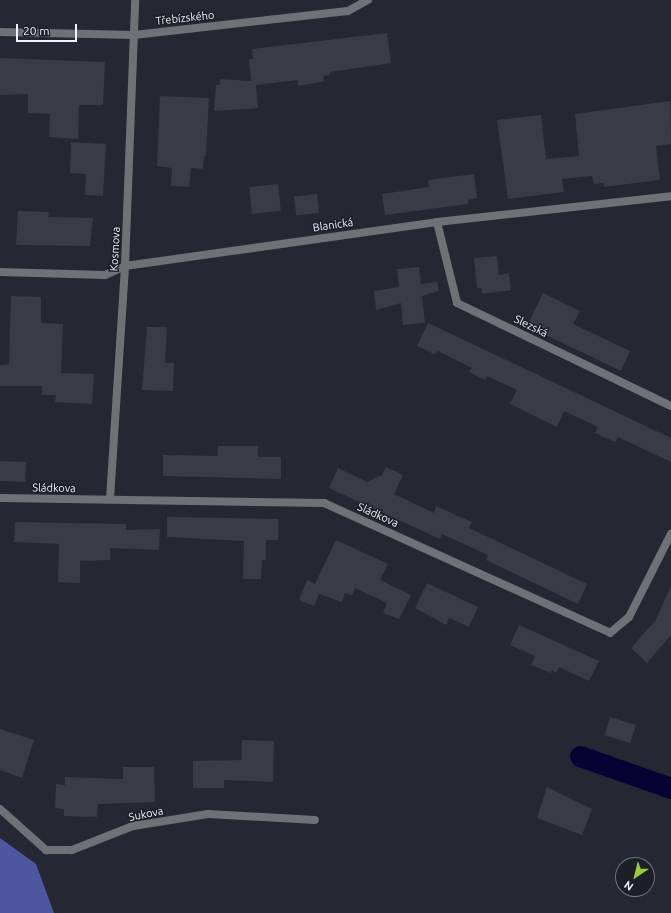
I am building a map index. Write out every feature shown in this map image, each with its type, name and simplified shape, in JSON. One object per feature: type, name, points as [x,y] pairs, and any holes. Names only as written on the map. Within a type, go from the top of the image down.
[{"type":"street","name":"Kosmova","points":[[110,499],[125,266],[135,0]]},
{"type":"street","name":"Třebízského","points":[[0,32],[134,35],[348,11],[368,0]]},
{"type":"street","name":"Blanická","points":[[0,272],[105,275],[125,266],[437,222],[671,196]]},
{"type":"street","name":"Slezská","points":[[437,222],[457,303],[671,406]]},
{"type":"street","name":"Sládkova","points":[[0,498],[324,503],[610,633],[629,617],[671,534]]},
{"type":"street","name":"Sukova","points":[[0,809],[46,850],[72,850],[133,826],[208,814],[315,820]]},
{"type":"shaded area","points":[[0,838],[36,864],[54,913],[0,913]]},
{"type":"building","points":[[387,33],[391,63],[330,72],[330,75],[323,76],[324,81],[298,86],[298,80],[256,85],[258,108],[214,111],[216,85],[220,85],[220,79],[251,81],[249,59],[253,59],[252,49]]},
{"type":"building","points":[[0,58],[105,62],[103,105],[79,105],[78,139],[49,137],[50,114],[28,113],[28,94],[0,95]]},
{"type":"building","points":[[160,96],[209,98],[206,156],[204,156],[203,169],[191,168],[189,187],[171,186],[172,168],[157,166]]},
{"type":"building","points":[[670,101],[671,144],[656,146],[660,180],[604,187],[604,183],[594,184],[592,176],[562,179],[564,192],[508,199],[497,120],[541,115],[546,159],[579,156],[575,114]]},
{"type":"building","points":[[71,142],[106,144],[103,196],[85,195],[86,174],[70,173]]},
{"type":"building","points":[[474,174],[477,198],[468,200],[468,204],[385,215],[382,194],[429,187],[428,180]]},
{"type":"building","points":[[278,184],[281,211],[252,214],[249,187]]},
{"type":"building","points":[[317,194],[319,213],[296,215],[294,196]]},
{"type":"building","points":[[18,211],[49,212],[48,217],[93,218],[90,246],[16,245]]},
{"type":"building","points":[[497,256],[499,275],[509,273],[511,290],[482,294],[481,288],[477,288],[474,258]]},
{"type":"building","points":[[419,267],[421,284],[437,282],[439,291],[422,296],[425,323],[403,325],[401,303],[376,310],[374,291],[399,287],[397,269]]},
{"type":"building","points":[[543,293],[580,311],[573,324],[630,351],[621,371],[527,326]]},
{"type":"building","points":[[11,296],[41,297],[41,323],[63,324],[61,373],[94,374],[92,404],[55,402],[56,395],[42,395],[42,386],[0,386],[0,365],[9,364]]},
{"type":"building","points":[[428,323],[671,438],[671,462],[618,437],[615,442],[595,433],[598,427],[564,411],[557,427],[510,404],[517,390],[487,376],[485,380],[469,372],[472,368],[438,351],[434,354],[417,346]]},
{"type":"building","points":[[147,327],[167,327],[165,363],[174,363],[173,391],[142,390]]},
{"type":"building","points":[[218,446],[258,446],[258,457],[281,457],[281,479],[163,476],[163,455],[218,456]]},
{"type":"building","points":[[0,461],[26,462],[25,482],[0,481]]},
{"type":"building","points":[[386,467],[403,475],[394,494],[434,513],[436,506],[472,522],[469,528],[587,584],[578,604],[486,560],[488,555],[442,534],[440,539],[329,488],[338,468],[367,482],[382,475]]},
{"type":"building","points":[[167,517],[278,519],[278,540],[266,540],[266,560],[262,560],[261,579],[243,579],[244,541],[167,537]]},
{"type":"building","points":[[15,522],[126,524],[126,530],[160,529],[159,550],[110,548],[110,560],[80,561],[80,583],[58,582],[59,544],[14,542]]},
{"type":"building","points":[[336,540],[388,564],[380,580],[411,595],[399,619],[383,613],[387,603],[355,588],[352,595],[345,593],[342,602],[319,594],[314,606],[299,600],[307,580],[315,584]]},
{"type":"building","points":[[427,583],[478,607],[469,627],[449,618],[446,625],[415,608]]},
{"type":"building","points":[[671,586],[671,635],[647,663],[631,648],[655,621]]},
{"type":"building","points":[[519,625],[599,661],[589,681],[559,667],[556,673],[552,670],[551,673],[531,665],[535,656],[510,645]]},
{"type":"building","points":[[610,717],[636,725],[630,743],[604,735]]},
{"type":"building","points":[[0,729],[34,740],[22,778],[0,770]]},
{"type":"building","points":[[242,740],[274,741],[273,782],[224,780],[224,788],[193,788],[193,761],[242,760]]},
{"type":"building","points":[[123,767],[154,767],[155,802],[98,804],[97,817],[64,816],[64,809],[55,808],[56,784],[65,785],[65,777],[123,779]]},
{"type":"building","points":[[547,787],[592,809],[582,835],[537,818]]},
{"type":"waterway","points":[[580,756],[671,788]]}]
